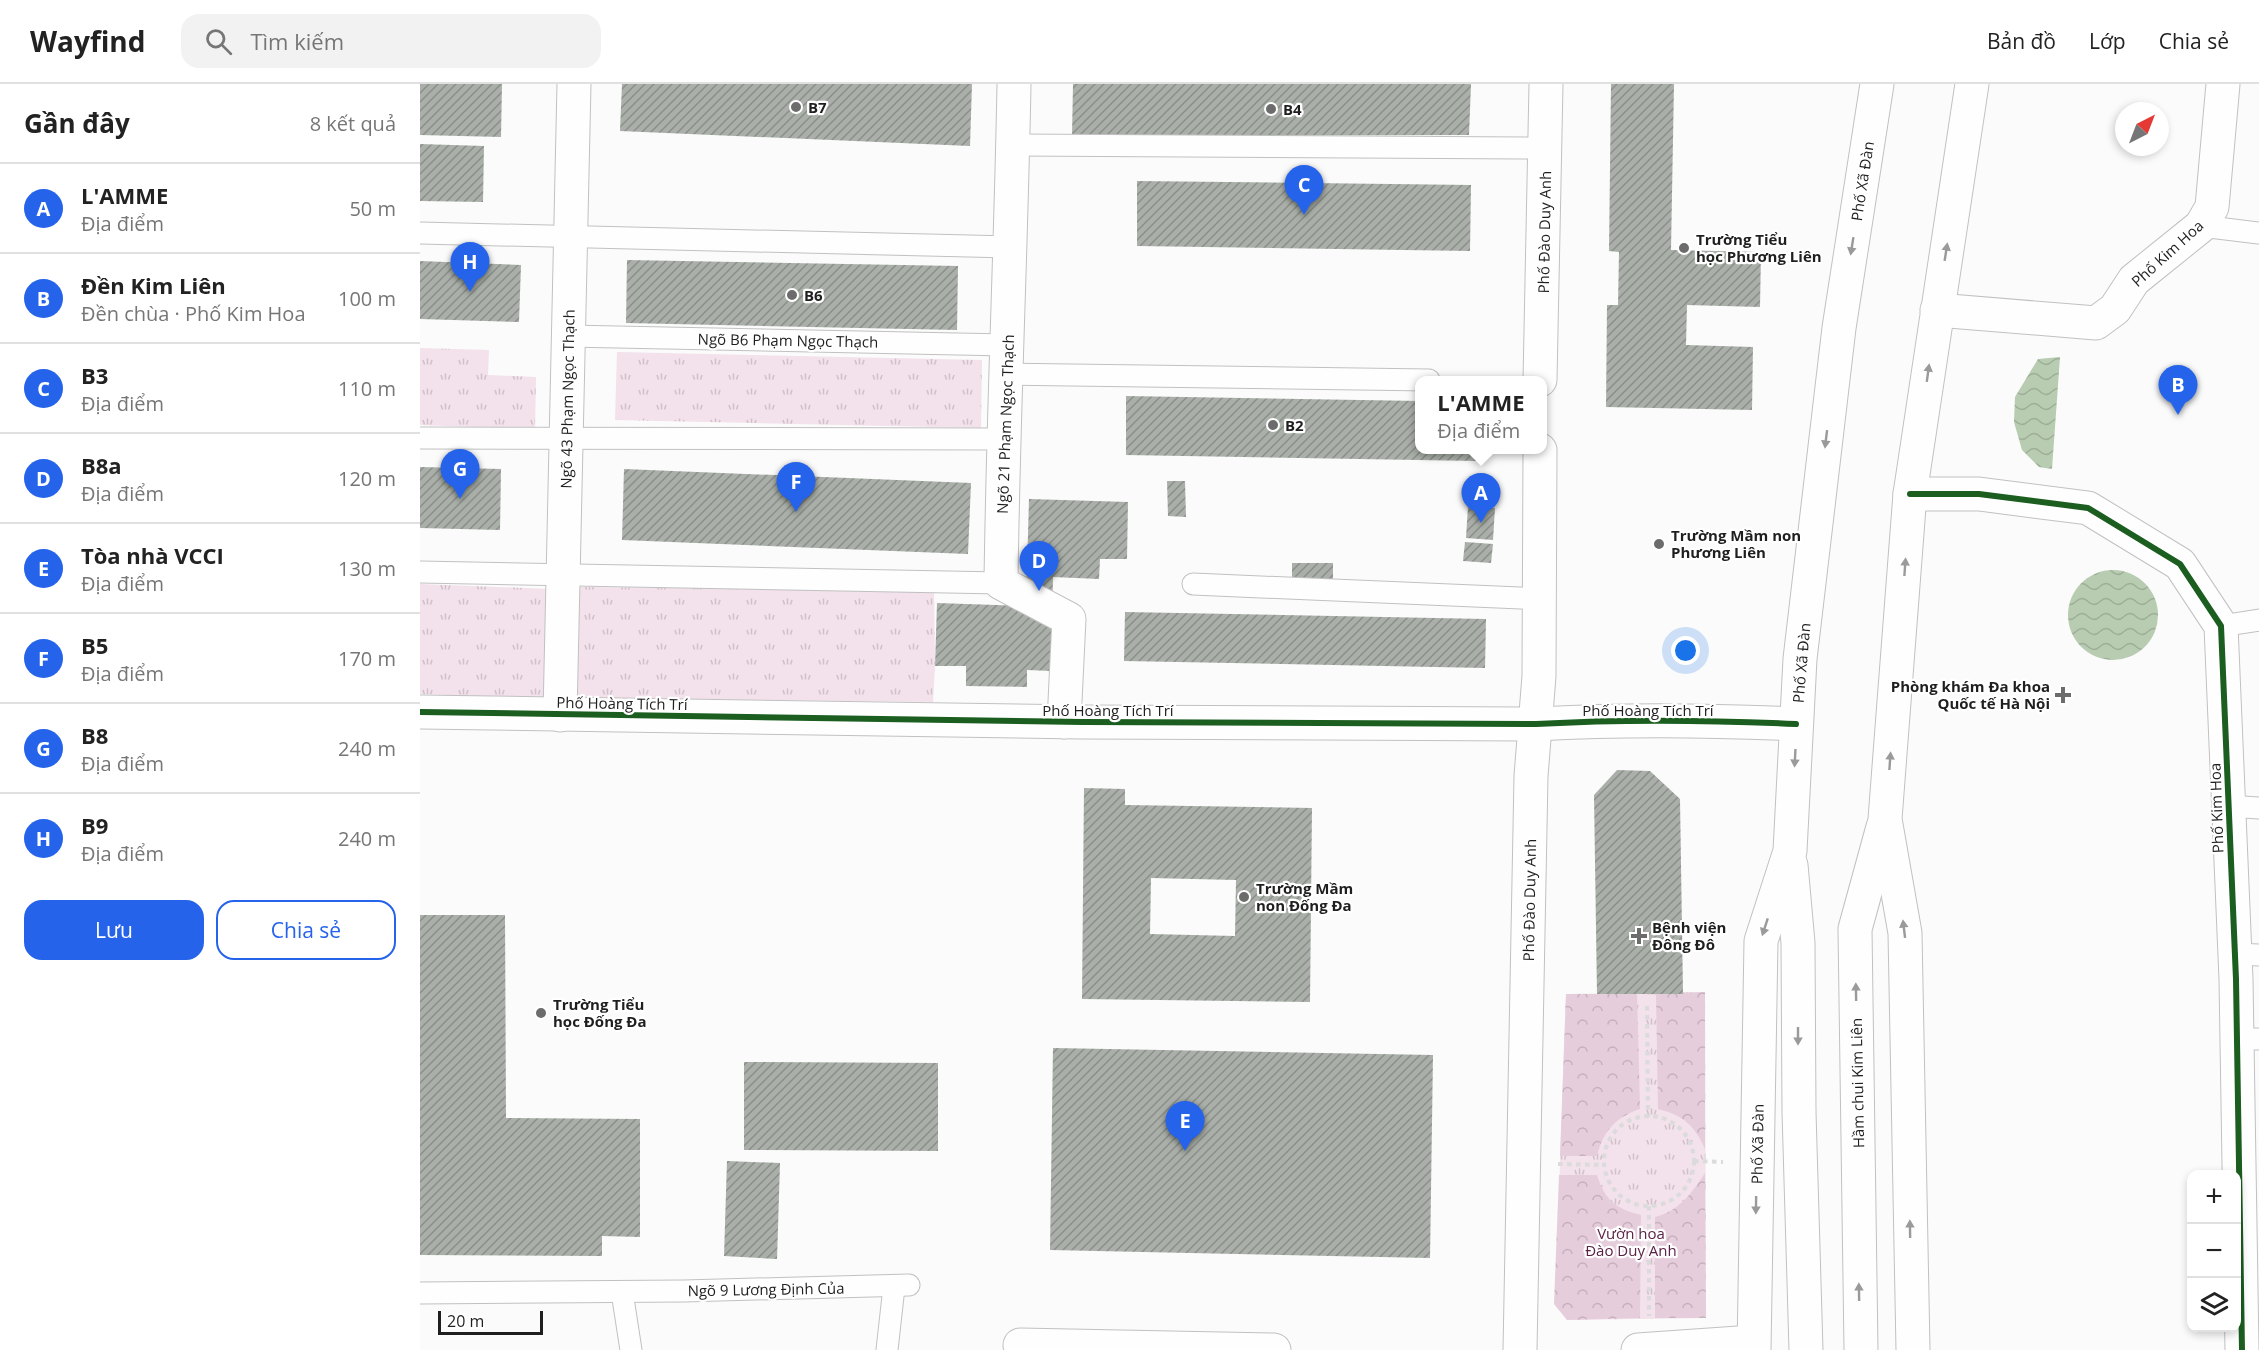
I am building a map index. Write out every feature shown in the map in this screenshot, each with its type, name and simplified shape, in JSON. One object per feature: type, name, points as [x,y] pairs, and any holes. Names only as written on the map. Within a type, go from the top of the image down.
[{"type":"street","name":"Ngõ 43 Phạm Ngọc Thạch","points":[[560,715],[574,84]]},
{"type":"street","name":"Ngõ 21 Phạm Ngọc Thạch","points":[[1000,583],[1002,439],[1011,247],[1014,84]]},
{"type":"street","name":"Phố Đào Duy Anh","points":[[1540,376],[1546,84]]},
{"type":"street","name":"Phố Xã Đàn","points":[[1754,1346],[1761,941],[1790,851],[1800,659],[1839,328],[1877,84]]},
{"type":"street","points":[[1913,1350],[1905,933],[1885,819],[1910,494],[1972,84]]},
{"type":"street","name":"Phố Kim Hoa","points":[[1937,310],[2096,323],[2115,309],[2134,279],[2201,226],[2212,207],[2223,84]]},
{"type":"street","name":"Phố Đào Duy Anh","points":[[1520,1350],[1531,776],[1536,724],[1540,599],[1540,454]]},
{"type":"street","points":[[1910,494],[1979,494],[2088,508],[2180,564],[2221,626]]},
{"type":"street","points":[[1000,583],[1069,619],[1064,722]]},
{"type":"street","name":"Phố Kim Hoa","points":[[2221,626],[2243,807],[2248,1039],[2248,1344]]},
{"type":"street","name":"Phố Hoàng Tích Trí","points":[[420,712],[1064,722],[1536,724],[1589,721],[1740,721],[1796,724]]},
{"type":"street","name":"Hầm chui Kim Liên","points":[[1861,1350],[1855,929],[1885,819]]},
{"type":"street","points":[[1790,851],[1798,943],[1799,1113],[1806,1350]]},
{"type":"street","points":[[1644,1336],[1754,1346]]},
{"type":"street","points":[[1020,1345],[1274,1350]]},
{"type":"lane","points":[[1013,145],[1545,148]]},
{"type":"lane","points":[[2201,226],[2259,233]]},
{"type":"lane","points":[[420,233],[1011,247]]},
{"type":"lane","name":"Ngõ B6 Phạm Ngọc Thạch","points":[[568,336],[1415,380]]},
{"type":"lane","points":[[420,438],[1002,439]]},
{"type":"lane","points":[[420,572],[1000,583]]},
{"type":"lane","points":[[1193,584],[1540,599]]},
{"type":"lane","points":[[2221,626],[2259,620]]},
{"type":"lane","name":"Ngõ 9 Lương Định Của","points":[[420,1293],[622,1292],[902,1286],[887,1350]]},
{"type":"lane","points":[[622,1292],[631,1350]]},
{"type":"path","points":[[1647,1006],[1648,1117]]},
{"type":"path","points":[[1655,1116],[1669,1120],[1681,1130],[1690,1142],[1694,1161],[1693,1171],[1687,1185],[1677,1197],[1649,1206],[1634,1203],[1622,1197],[1612,1186],[1605,1173],[1604,1158],[1607,1144],[1615,1131],[1626,1122],[1640,1117],[1655,1116]]},
{"type":"path","points":[[1694,1161],[1725,1162]]},
{"type":"path","points":[[1555,1164],[1605,1165]]},
{"type":"path","points":[[1644,1336],[1649,1206]]},
{"type":"green space","points":[[420,348],[489,350],[488,375],[536,377],[535,429],[420,425]]},
{"type":"green space","points":[[617,352],[982,360],[981,428],[615,420]]},
{"type":"green space","points":[[420,584],[551,589],[548,699],[420,694]]},
{"type":"green space","points":[[578,587],[934,590],[933,702],[578,698]]},
{"type":"green space","name":"Vườn hoa Đào Duy Anh","points":[[1705,992],[1706,1318],[1567,1320],[1555,1304],[1566,994]]},
{"type":"green space","points":[[1705,992],[1705,1149],[1697,1134],[1687,1123],[1681,1118],[1658,1109],[1656,994]]},
{"type":"green space","points":[[1566,994],[1637,994],[1640,1109],[1624,1116],[1612,1126],[1603,1139],[1597,1156],[1560,1156]]},
{"type":"green space","points":[[1705,1173],[1706,1318],[1655,1318],[1655,1217],[1678,1206]]},
{"type":"green space","points":[[1559,1175],[1597,1175],[1604,1191],[1613,1202],[1625,1210],[1641,1215],[1640,1318],[1567,1320],[1554,1304]]},
{"type":"water","points":[[2060,357],[2052,469],[2039,467],[2022,450],[2014,422],[2015,397],[2038,359]]},
{"type":"water","points":[[2113,570],[2130,573],[2145,583],[2155,598],[2158,615],[2155,632],[2145,647],[2130,657],[2113,660],[2096,657],[2081,647],[2071,632],[2068,615],[2071,598],[2081,583],[2096,573]]},
{"type":"building","points":[[420,84],[502,84],[501,137],[420,135]]},
{"type":"building","name":"B7","points":[[622,84],[972,84],[970,146],[620,131]]},
{"type":"building","name":"B4","points":[[1073,84],[1471,84],[1469,135],[1072,136]]},
{"type":"building","points":[[1611,84],[1674,84],[1671,250],[1761,252],[1760,307],[1687,305],[1686,345],[1753,347],[1752,410],[1606,407],[1607,305],[1618,305],[1619,252],[1609,251]]},
{"type":"building","points":[[420,144],[484,146],[483,202],[420,201]]},
{"type":"building","points":[[1137,181],[1471,185],[1470,251],[1137,246]]},
{"type":"building","name":"B6","points":[[627,260],[958,266],[957,330],[626,323]]},
{"type":"building","points":[[420,261],[521,265],[519,322],[420,319]]},
{"type":"building","name":"B2","points":[[1126,396],[1415,401],[1415,454],[1477,454],[1477,461],[1126,455]]},
{"type":"building","points":[[420,467],[501,469],[500,530],[420,528]]},
{"type":"building","points":[[624,469],[971,483],[968,554],[622,540]]},
{"type":"building","points":[[1167,481],[1185,481],[1186,517],[1168,516]]},
{"type":"building","points":[[1029,499],[1128,502],[1127,559],[1100,559],[1099,579],[1053,577],[1051,671],[1027,670],[1027,687],[966,686],[966,666],[935,666],[937,603],[1026,606]]},
{"type":"building","points":[[1468,506],[1495,508],[1493,540],[1466,538]]},
{"type":"building","points":[[1465,542],[1493,544],[1491,563],[1463,561]]},
{"type":"building","points":[[1292,563],[1333,563],[1333,587],[1292,587]]},
{"type":"building","points":[[1125,612],[1486,619],[1485,668],[1124,661]]},
{"type":"building","points":[[1617,770],[1650,771],[1680,799],[1683,994],[1597,994],[1594,795]]},
{"type":"building","points":[[1084,788],[1125,789],[1125,805],[1312,808],[1310,1002],[1082,999]],"holes":[[[1151,878],[1236,880],[1235,936],[1150,934]]]},
{"type":"building","points":[[420,915],[505,915],[506,1118],[640,1119],[640,1237],[602,1236],[602,1256],[420,1255]]},
{"type":"building","points":[[1053,1048],[1433,1055],[1430,1258],[1050,1250]]},
{"type":"building","points":[[744,1062],[938,1063],[938,1151],[744,1150]]},
{"type":"building","points":[[727,1161],[780,1163],[777,1259],[724,1256]]},
{"type":"cycle path","points":[[1910,494],[1979,494],[2088,508],[2180,564],[2221,626],[2236,979],[2242,1350]]},
{"type":"cycle path","points":[[420,712],[1083,722],[1536,724],[1666,721],[1796,724]]},
{"type":"place","name":"B7","points":[[796,107]]},
{"type":"place","name":"B4","points":[[1271,109]]},
{"type":"place","name":"B3","points":[[1304,215]]},
{"type":"place","name":"Trường Tiểu học Phương Liên","points":[[1684,248]]},
{"type":"place","name":"B9","points":[[470,292]]},
{"type":"place","name":"B6","points":[[792,295]]},
{"type":"place","name":"Đền Kim Liên","points":[[2178,415]]},
{"type":"place","name":"B2","points":[[1273,425]]},
{"type":"place","name":"B8","points":[[460,499]]},
{"type":"place","name":"B5","points":[[796,512]]},
{"type":"place","name":"L'AMME","points":[[1481,523]]},
{"type":"place","name":"Trường Mầm non Phương Liên","points":[[1659,544]]},
{"type":"place","name":"B8a","points":[[1039,591]]},
{"type":"place","name":"Phòng khám Đa khoa Quốc tế Hà Nội","points":[[2063,695]]},
{"type":"place","name":"Trường Mầm non Đống Đa","points":[[1244,897]]},
{"type":"place","name":"Bệnh viện Đông Đô","points":[[1639,936]]},
{"type":"place","name":"Trường Tiểu học Đống Đa","points":[[541,1013]]},
{"type":"place","name":"Tòa nhà VCCI","points":[[1185,1151]]}]
